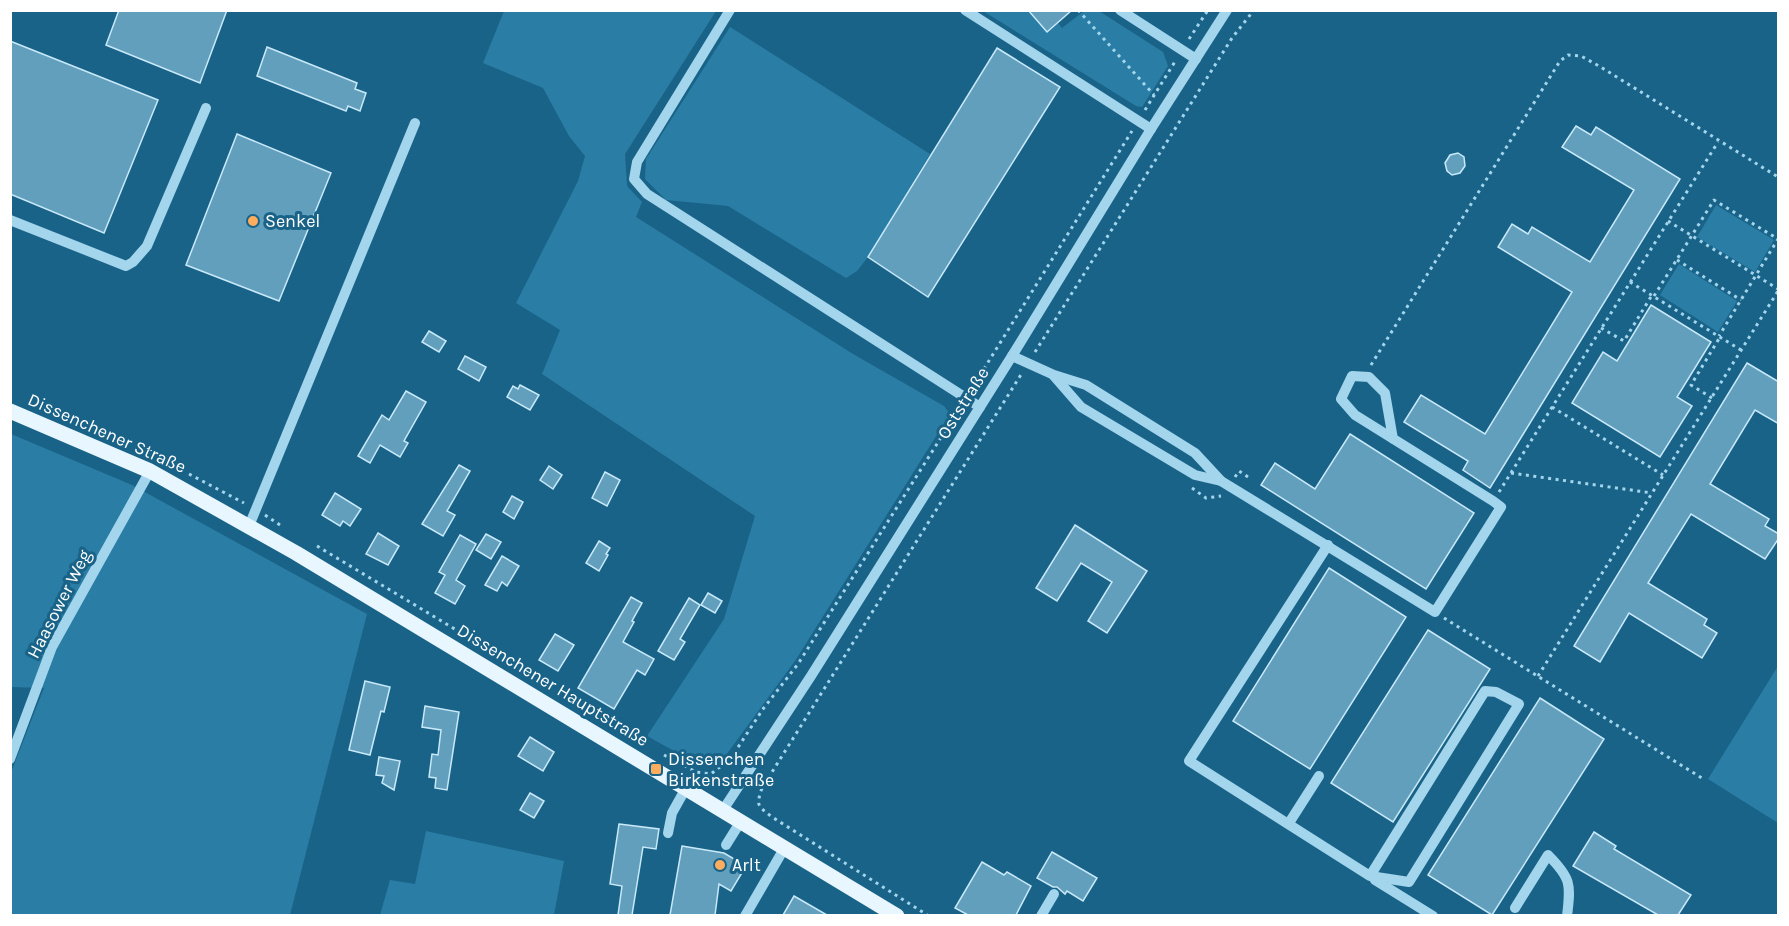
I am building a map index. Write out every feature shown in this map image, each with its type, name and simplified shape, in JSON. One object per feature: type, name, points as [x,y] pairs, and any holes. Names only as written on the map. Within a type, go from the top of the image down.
[{"type":"main road","name":"Dissenchener Straße","points":[[10,411],[150,471],[249,526]]},
{"type":"main road","name":"Dissenchener Hauptstraße","points":[[249,526],[897,915]]},
{"type":"street","points":[[730,10],[637,162],[634,179],[647,194],[980,407]]},
{"type":"street","points":[[964,10],[1151,129]]},
{"type":"street","name":"Oststraße","points":[[723,810],[811,676],[1227,10]]},
{"type":"street","points":[[1122,11],[1196,59]]},
{"type":"street","points":[[10,220],[126,266],[134,262],[147,246],[206,108]]},
{"type":"street","points":[[249,526],[415,123]]},
{"type":"street","points":[[1012,356],[1096,391],[1195,453],[1221,481],[1435,612],[1501,507],[1493,501],[1393,439],[1355,415],[1341,399],[1352,376],[1369,377],[1385,393],[1393,439]]},
{"type":"street","points":[[1054,375],[1081,407],[1195,476],[1221,481]]},
{"type":"street","name":"Haasower Weg","points":[[10,759],[52,647],[150,471]]},
{"type":"street","points":[[1328,545],[1189,761],[1433,915]]},
{"type":"street","points":[[1485,691],[1496,692],[1519,704],[1409,882],[1370,876],[1485,691]]},
{"type":"street","points":[[1289,824],[1319,776]]},
{"type":"street","points":[[668,833],[672,813],[686,788]]},
{"type":"street","points":[[726,845],[741,821]]},
{"type":"street","points":[[745,915],[785,847]]},
{"type":"street","points":[[1515,908],[1548,855],[1563,870],[1571,888],[1567,915]]},
{"type":"street","points":[[1041,915],[1054,894]]},
{"type":"path","points":[[1078,10],[1154,95]]},
{"type":"path","points":[[929,915],[772,817],[760,807],[758,802],[762,788],[1227,46],[1254,10]]},
{"type":"path","points":[[1363,377],[1560,62],[1568,55],[1574,54],[1588,59],[1779,177]]},
{"type":"path","points":[[1493,501],[1718,142]]},
{"type":"path","points":[[1601,328],[1624,341],[1714,200],[1778,239],[1691,385],[1712,398]]},
{"type":"path","points":[[1538,676],[1779,290],[1668,221]]},
{"type":"path","points":[[1677,260],[1741,300]]},
{"type":"path","points":[[1630,282],[1742,350]]},
{"type":"path","points":[[1552,407],[1663,476]]},
{"type":"path","points":[[1511,473],[1652,493]]},
{"type":"path","points":[[256,510],[281,525]]},
{"type":"path","points":[[314,544],[463,634]]},
{"type":"path","points":[[1435,612],[1705,780]]},
{"type":"path","points":[[656,752],[696,772],[711,774]]},
{"type":"shaded area","points":[[504,11],[716,11],[625,154],[627,186],[642,202],[636,217],[853,354],[944,406],[950,414],[795,661],[718,766],[699,765],[647,736],[724,619],[755,516],[542,374],[560,330],[516,303],[578,181],[585,156],[569,136],[543,88],[483,63]]},
{"type":"shaded area","points":[[983,11],[1028,11],[1047,32],[1058,23],[1062,28],[1084,11],[1099,11],[1163,52],[1168,66],[1142,107],[1136,106]]},
{"type":"shaded area","points":[[730,27],[930,154],[868,257],[857,271],[846,278],[728,206],[666,200],[645,179],[646,159]]},
{"type":"shaded area","points":[[1716,205],[1774,240],[1755,272],[1697,237]]},
{"type":"shaded area","points":[[1679,264],[1737,301],[1718,332],[1660,295]]},
{"type":"shaded area","points":[[11,434],[132,485],[367,614],[290,915],[11,915],[10,775],[44,688],[11,687]]},
{"type":"shaded area","points":[[1778,666],[1778,823],[1708,779]]},
{"type":"shaded area","points":[[426,831],[564,861],[554,915],[380,915],[390,880],[415,884]]},
{"type":"building","points":[[119,10],[227,10],[200,83],[106,45]]},
{"type":"building","points":[[1028,10],[1072,10],[1047,32]]},
{"type":"building","points":[[10,41],[158,100],[104,233],[10,194]]},
{"type":"building","points":[[267,47],[357,83],[355,89],[366,93],[360,111],[348,106],[346,111],[257,76]]},
{"type":"building","points":[[997,48],[1060,87],[928,297],[868,257]]},
{"type":"building","points":[[1576,126],[1591,135],[1596,127],[1680,179],[1490,488],[1463,470],[1468,461],[1404,422],[1421,395],[1485,434],[1572,292],[1498,247],[1512,224],[1528,234],[1532,227],[1590,262],[1634,190],[1562,147]]},
{"type":"building","points":[[237,134],[331,173],[279,301],[186,265]]},
{"type":"building","points":[[1458,153],[1464,157],[1465,166],[1460,173],[1452,175],[1447,171],[1445,163],[1450,155]]},
{"type":"building","points":[[1651,305],[1711,342],[1677,397],[1692,406],[1660,457],[1572,403],[1603,352],[1617,361]]},
{"type":"building","points":[[429,331],[446,341],[439,352],[422,342]]},
{"type":"building","points":[[465,356],[486,367],[479,381],[458,369]]},
{"type":"building","points":[[1747,363],[1779,382],[1779,424],[1755,410],[1710,484],[1769,519],[1765,526],[1779,534],[1779,538],[1765,559],[1691,514],[1648,583],[1707,619],[1704,625],[1717,633],[1702,658],[1629,613],[1600,662],[1574,646]]},
{"type":"building","points":[[520,385],[539,395],[530,410],[507,397],[513,386],[518,389]]},
{"type":"building","points":[[406,391],[426,402],[404,441],[408,443],[400,457],[380,445],[370,463],[358,456],[382,415],[389,420]]},
{"type":"building","points":[[1350,434],[1474,513],[1426,589],[1261,485],[1275,463],[1315,489]]},
{"type":"building","points":[[459,465],[470,471],[447,511],[455,515],[443,536],[422,524]]},
{"type":"building","points":[[549,466],[562,475],[553,489],[540,480]]},
{"type":"building","points":[[605,472],[620,480],[607,506],[592,498]]},
{"type":"building","points":[[335,493],[361,509],[350,526],[343,521],[340,526],[322,515]]},
{"type":"building","points":[[512,496],[523,502],[514,519],[503,512]]},
{"type":"building","points":[[1075,525],[1147,571],[1107,633],[1088,621],[1112,582],[1081,563],[1057,601],[1036,588]]},
{"type":"building","points":[[378,533],[399,546],[388,565],[366,554]]},
{"type":"building","points":[[486,534],[501,542],[491,559],[476,550]]},
{"type":"building","points":[[460,535],[476,544],[456,580],[465,586],[455,604],[435,593],[445,575],[439,572]]},
{"type":"building","points":[[599,541],[610,548],[599,571],[586,563]]},
{"type":"building","points":[[502,556],[519,566],[507,586],[502,582],[497,591],[485,585]]},
{"type":"building","points":[[1329,568],[1406,617],[1310,769],[1233,721]]},
{"type":"building","points":[[708,593],[722,601],[715,613],[701,605]]},
{"type":"building","points":[[631,597],[642,603],[623,642],[654,659],[645,675],[637,670],[614,709],[578,688]]},
{"type":"building","points":[[689,598],[700,605],[680,639],[685,642],[674,660],[658,651]]},
{"type":"building","points":[[1428,630],[1490,669],[1393,822],[1331,783]]},
{"type":"building","points":[[555,634],[574,645],[558,671],[539,660]]},
{"type":"building","points":[[365,681],[390,687],[384,712],[381,711],[370,755],[349,750]]},
{"type":"building","points":[[1540,698],[1604,739],[1492,915],[1428,875]]},
{"type":"building","points":[[425,706],[459,712],[447,790],[435,788],[436,778],[429,777],[432,754],[438,755],[441,730],[422,727]]},
{"type":"building","points":[[530,737],[554,752],[543,771],[518,756]]},
{"type":"building","points":[[379,757],[400,761],[394,790],[382,783],[384,776],[376,775]]},
{"type":"building","points":[[530,793],[544,801],[534,818],[520,810]]},
{"type":"building","points":[[619,824],[659,829],[656,849],[643,847],[632,915],[618,915],[622,886],[610,884]]},
{"type":"building","points":[[1594,832],[1616,846],[1614,849],[1691,895],[1678,915],[1658,915],[1573,866]]},
{"type":"building","points":[[682,846],[724,853],[746,866],[731,891],[719,884],[715,915],[670,915]]},
{"type":"building","points":[[1052,852],[1097,878],[1083,901],[1037,878]]},
{"type":"building","points":[[982,862],[1004,875],[1007,872],[1031,886],[1016,915],[968,915],[955,908]]},
{"type":"building","points":[[794,896],[827,915],[783,915]]},
{"type":"place","name":"Senkel","points":[[253,221]]},
{"type":"place","name":"Dissenchen Birkenstraße","points":[[656,769]]},
{"type":"place","name":"Arlt","points":[[720,865]]}]
